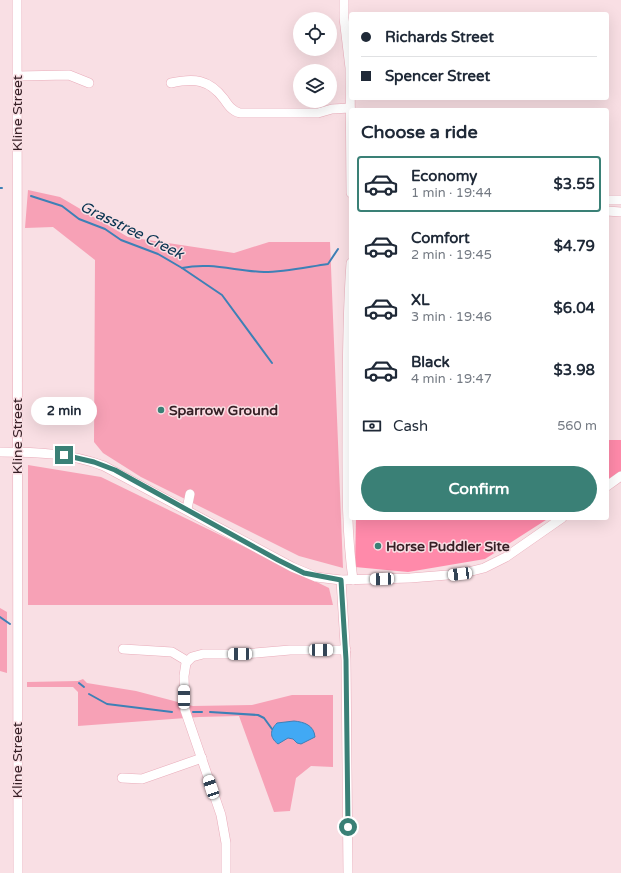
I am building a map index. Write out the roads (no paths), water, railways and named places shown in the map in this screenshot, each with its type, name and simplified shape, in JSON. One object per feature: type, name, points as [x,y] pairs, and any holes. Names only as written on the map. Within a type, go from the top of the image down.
[{"type":"street","name":"Kline Street","points":[[17,0],[18,873]]},
{"type":"street","points":[[344,0],[344,18],[349,60]]},
{"type":"street","points":[[17,76],[66,75],[89,83]]},
{"type":"street","points":[[171,83],[188,80],[210,84],[216,89],[230,108],[240,113],[318,113],[332,109],[349,108]]},
{"type":"street","points":[[350,100],[350,108]]},
{"type":"street","points":[[609,200],[621,200]]},
{"type":"street","points":[[609,211],[621,212]]},
{"type":"street","points":[[349,288],[347,313],[347,465],[349,547],[353,580]]},
{"type":"street","points":[[0,452],[59,454],[94,462],[115,470],[292,567],[316,576],[341,580],[430,577],[460,574],[478,570],[506,557],[559,520]]},
{"type":"street","points":[[609,485],[621,476]]},
{"type":"street","points":[[187,509],[190,494]]},
{"type":"street","points":[[341,580],[346,650],[348,873]]},
{"type":"street","points":[[123,649],[172,652],[187,661]]},
{"type":"street","points":[[226,873],[226,843],[221,815],[185,706],[184,671],[187,661],[194,656],[203,654],[244,654],[290,650],[346,650]]},
{"type":"street","points":[[122,778],[140,779],[202,758]]},
{"type":"water","points":[[294,721],[301,722],[311,727],[315,737],[301,744],[288,738],[278,744],[272,736],[272,731],[277,723]]},
{"type":"waterway","name":"Grasstree Creek","points":[[31,196],[62,206],[79,219],[105,229],[121,240],[158,254],[182,268],[193,266],[213,266],[272,272],[328,264],[338,249]]},
{"type":"waterway","points":[[182,268],[222,295],[272,363]]},
{"type":"waterway","points":[[0,617],[10,624]]},
{"type":"waterway","points":[[79,683],[84,687]]},
{"type":"waterway","points":[[89,694],[107,704],[172,712]]},
{"type":"waterway","points":[[193,712],[202,712]]},
{"type":"waterway","points":[[210,712],[258,715],[264,718],[272,729]]},
{"type":"place","name":"Sparrow Ground","points":[[161,410]]},
{"type":"place","name":"Horse Puddler Site","points":[[378,546]]}]
